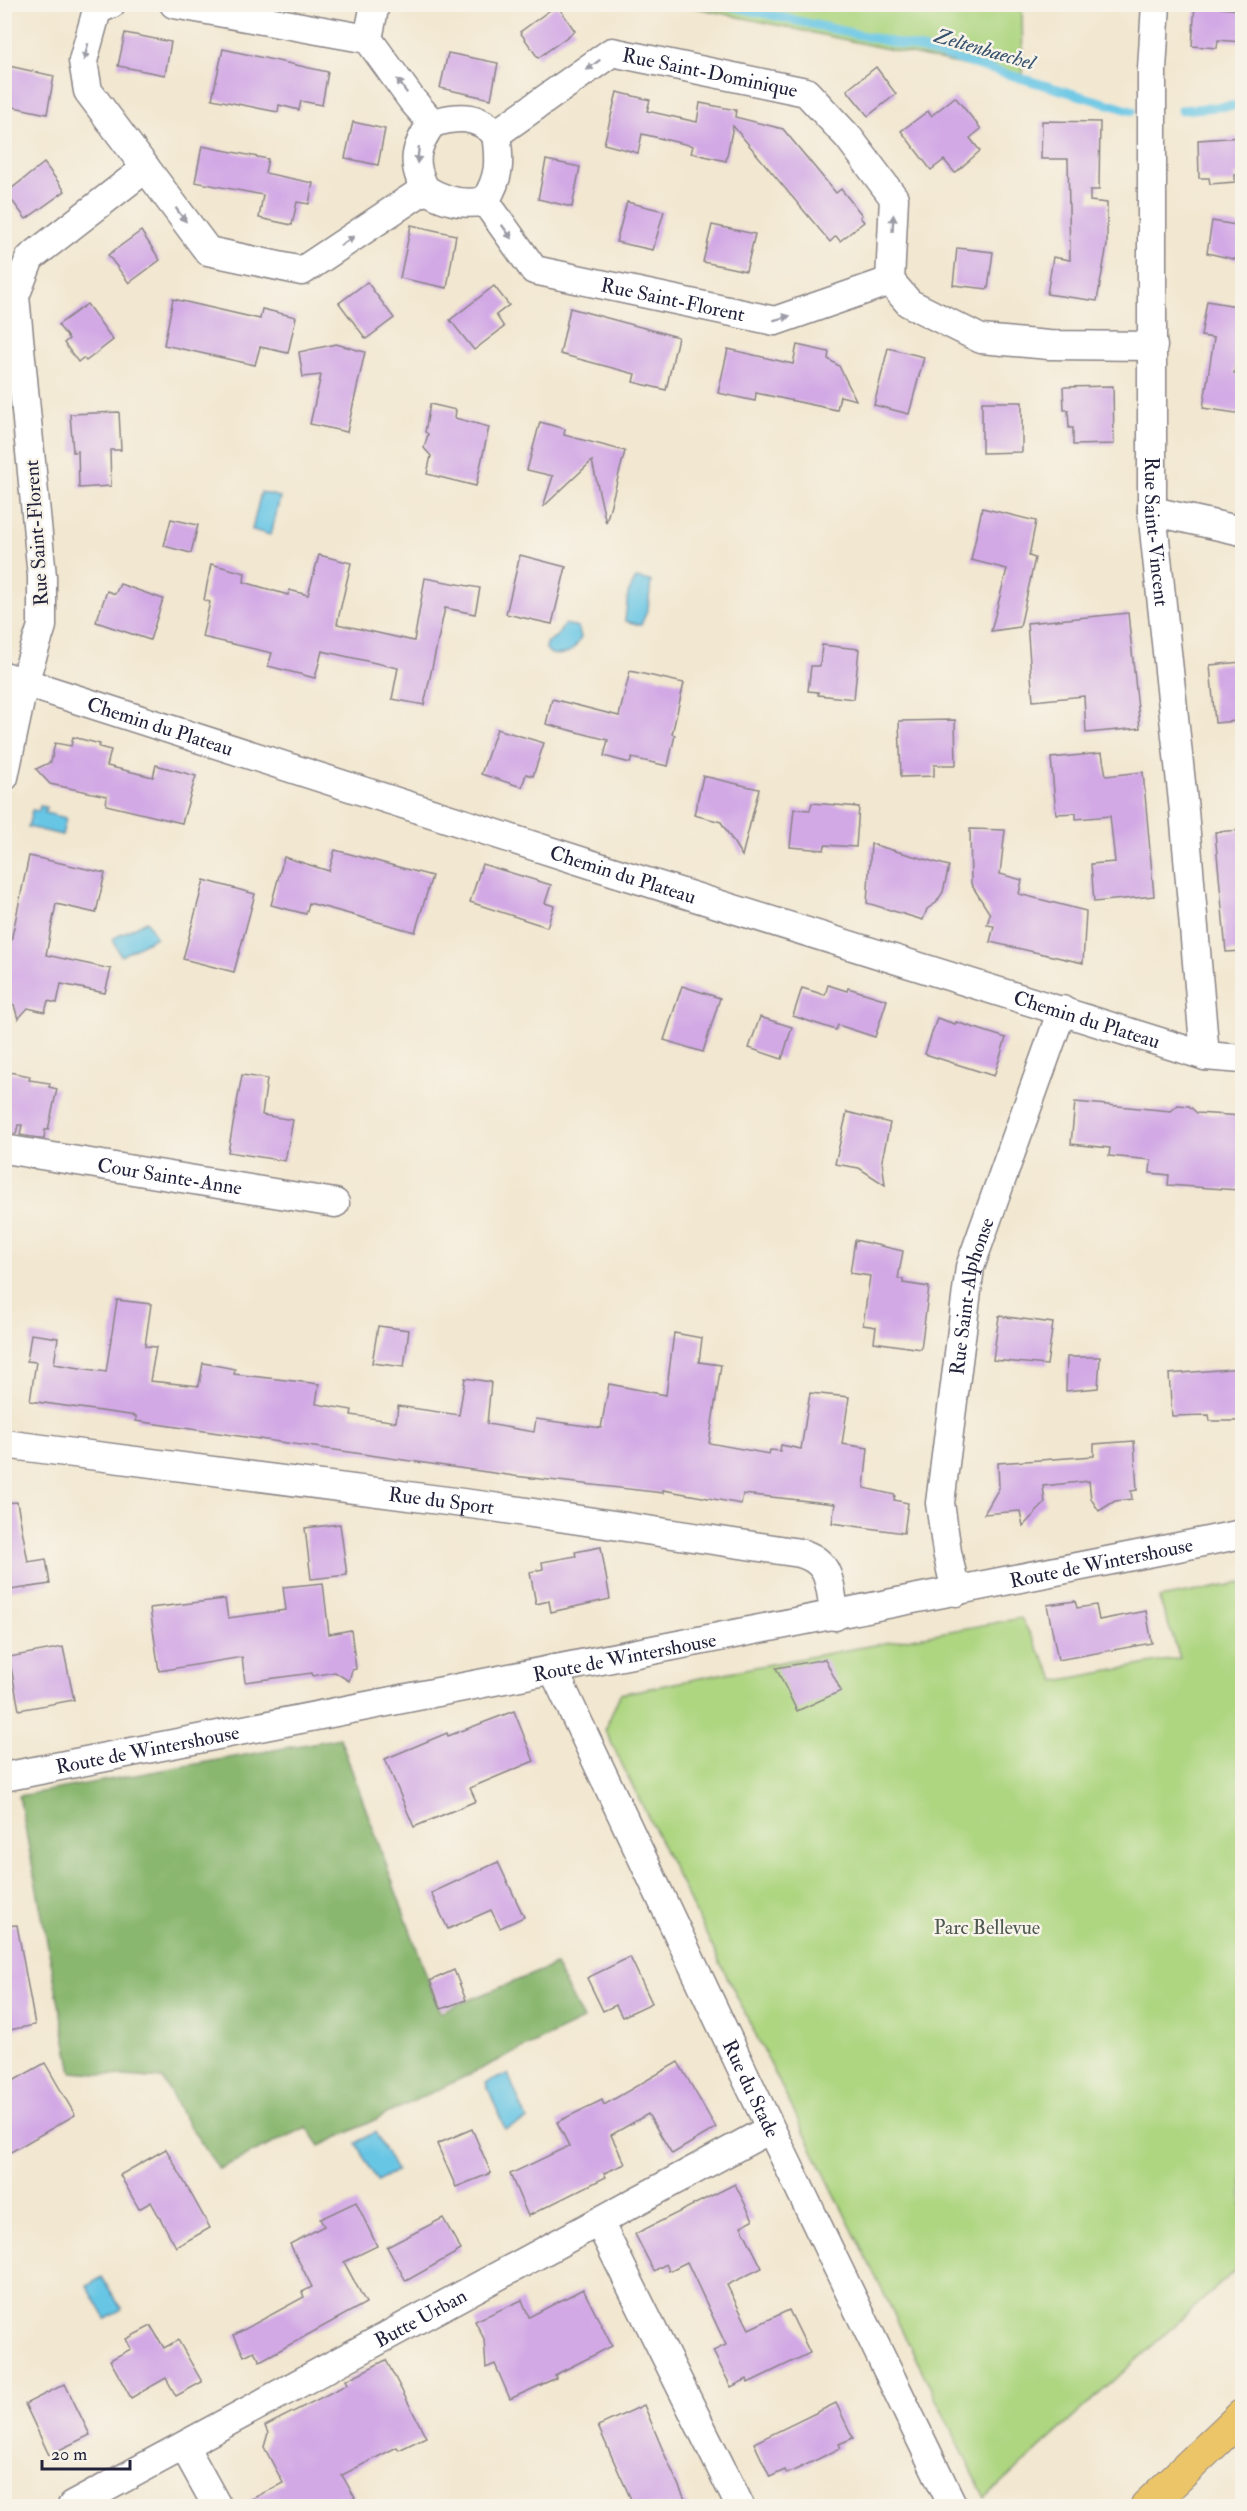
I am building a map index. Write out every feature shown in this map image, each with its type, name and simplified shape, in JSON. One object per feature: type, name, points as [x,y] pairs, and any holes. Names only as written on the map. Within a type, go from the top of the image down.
[{"type":"main road","points":[[1147,2506],[1242,2416]]},
{"type":"street","points":[[111,4],[97,10],[83,61],[88,91],[208,251],[302,271],[425,189]]},
{"type":"street","points":[[174,4],[368,39],[412,100],[432,123]]},
{"type":"street","points":[[368,39],[375,4]]},
{"type":"street","name":"Rue Saint-Vincent","points":[[1156,4],[1152,69],[1152,511],[1184,811],[1205,1056]]},
{"type":"street","name":"Rue Saint-Dominique","points":[[496,134],[612,52],[806,92],[849,138],[894,198],[890,281]]},
{"type":"street","points":[[456,117],[484,122],[496,134],[499,155],[496,184],[485,201],[468,205],[440,198],[425,189],[418,176],[416,156],[421,138],[432,123],[456,117]]},
{"type":"street","name":"Rue Saint-Florent","points":[[4,777],[14,679],[42,626],[42,576],[15,296],[30,258],[146,168]]},
{"type":"street","name":"Rue Saint-Florent","points":[[485,201],[534,270],[775,321],[890,281]]},
{"type":"street","points":[[890,281],[909,303],[981,339],[1048,345],[1153,346]]},
{"type":"street","points":[[1152,511],[1242,531]]},
{"type":"street","name":"Chemin du Plateau","points":[[14,679],[603,868],[1205,1056],[1242,1059]]},
{"type":"street","name":"Rue Saint-Alphonse","points":[[956,1592],[940,1503],[970,1267],[1062,1010]]},
{"type":"street","name":"Cour Sainte-Anne","points":[[4,1149],[335,1203]]},
{"type":"street","name":"Rue du Sport","points":[[4,1444],[474,1504],[800,1553],[813,1557],[825,1569],[835,1616]]},
{"type":"street","name":"Route de Wintershouse","points":[[4,1778],[1242,1534]]},
{"type":"street","name":"Rue du Stade","points":[[553,1669],[770,2129],[953,2506]]},
{"type":"street","name":"Butte Urban","points":[[72,2506],[770,2129]]},
{"type":"street","points":[[599,2222],[740,2506]]},
{"type":"street","points":[[184,2446],[217,2506]]},
{"type":"green space","points":[[683,5],[1022,5],[1023,78]]},
{"type":"green space","name":"Parc Bellevue","points":[[1242,1583],[1242,2264],[985,2498],[605,1730],[620,1694],[1021,1618],[1056,1681],[1180,1658],[1159,1598]]},
{"type":"green space","points":[[340,1738],[440,2012],[555,1965],[583,2020],[320,2146],[307,2127],[219,2169],[182,2115],[163,2079],[72,2072],[19,1796]]},
{"type":"water","points":[[261,492],[280,497],[271,535],[252,530]]},
{"type":"water","points":[[636,578],[651,581],[648,608],[641,625],[625,621],[628,594]]},
{"type":"water","points":[[565,624],[578,627],[581,637],[576,646],[566,654],[551,654],[546,649],[546,643],[557,636]]},
{"type":"water","points":[[40,806],[46,807],[45,813],[66,818],[62,835],[28,827],[32,810],[39,811]]},
{"type":"water","points":[[147,921],[156,937],[121,956],[112,939]]},
{"type":"water","points":[[508,2074],[527,2120],[505,2129],[486,2083]]},
{"type":"water","points":[[375,2132],[396,2171],[377,2181],[356,2143]]},
{"type":"water","points":[[102,2277],[122,2310],[106,2319],[87,2286]]},
{"type":"building","points":[[1195,4],[1220,4],[1220,8],[1242,10],[1242,42],[1218,40],[1217,48],[1192,46]]},
{"type":"building","points":[[557,5],[575,31],[538,58],[520,32]]},
{"type":"building","points":[[125,33],[171,42],[165,75],[118,66]]},
{"type":"building","points":[[223,49],[328,72],[322,105],[301,101],[299,110],[279,105],[278,112],[212,99]]},
{"type":"building","points":[[448,53],[498,63],[491,99],[440,88]]},
{"type":"building","points":[[9,66],[54,76],[47,114],[4,105],[4,90]]},
{"type":"building","points":[[876,67],[896,94],[868,116],[847,90]]},
{"type":"building","points":[[617,92],[650,100],[647,111],[697,122],[700,103],[736,110],[735,117],[783,129],[836,193],[841,189],[862,215],[860,217],[864,222],[840,241],[836,236],[830,242],[733,126],[726,161],[691,153],[693,146],[642,134],[638,153],[604,144]]},
{"type":"building","points":[[955,97],[981,129],[970,138],[980,151],[955,173],[944,160],[931,170],[901,131],[928,111],[931,116]]},
{"type":"building","points":[[1042,121],[1100,122],[1099,190],[1090,190],[1090,201],[1107,203],[1107,245],[1097,301],[1047,294],[1053,257],[1070,260],[1068,159],[1041,159]]},
{"type":"building","points":[[353,122],[385,129],[378,165],[345,158]]},
{"type":"building","points":[[1242,137],[1242,175],[1235,175],[1235,182],[1210,184],[1209,178],[1199,178],[1198,140]]},
{"type":"building","points":[[202,146],[268,159],[265,173],[313,183],[309,204],[297,202],[292,225],[259,218],[263,195],[195,182]]},
{"type":"building","points":[[546,160],[580,167],[572,207],[538,199]]},
{"type":"building","points":[[44,163],[65,191],[26,219],[6,193]]},
{"type":"building","points":[[627,202],[664,211],[653,250],[616,242]]},
{"type":"building","points":[[1212,221],[1242,226],[1242,261],[1207,253]]},
{"type":"building","points":[[411,225],[456,235],[447,288],[400,278]]},
{"type":"building","points":[[712,225],[755,234],[746,271],[703,262]]},
{"type":"building","points":[[141,231],[160,260],[129,283],[108,255]]},
{"type":"building","points":[[957,248],[993,252],[988,289],[953,285]]},
{"type":"building","points":[[367,282],[394,318],[366,339],[339,303]]},
{"type":"building","points":[[494,286],[509,305],[496,315],[504,327],[474,350],[450,320]]},
{"type":"building","points":[[173,299],[260,319],[262,309],[296,317],[288,353],[260,347],[255,365],[164,345]]},
{"type":"building","points":[[1207,301],[1242,307],[1242,332],[1234,373],[1242,374],[1242,414],[1203,408],[1214,338],[1201,336]]},
{"type":"building","points":[[87,304],[113,340],[86,361],[83,358],[78,362],[64,343],[69,339],[58,325]]},
{"type":"building","points":[[570,308],[678,337],[666,390],[633,382],[635,374],[560,354]]},
{"type":"building","points":[[336,344],[365,352],[347,432],[310,424],[321,375],[303,377],[299,352]]},
{"type":"building","points":[[797,345],[829,352],[828,359],[839,366],[856,400],[840,396],[837,410],[756,393],[755,401],[718,393],[728,349],[793,364]]},
{"type":"building","points":[[888,348],[924,357],[909,414],[874,405]]},
{"type":"building","points":[[1113,386],[1114,444],[1073,445],[1073,428],[1069,428],[1068,410],[1064,410],[1063,387]]},
{"type":"building","points":[[982,402],[1022,402],[1022,452],[982,453]]},
{"type":"building","points":[[430,404],[456,410],[455,418],[489,427],[476,486],[427,474],[431,456],[424,448],[428,434],[425,432]]},
{"type":"building","points":[[119,412],[121,450],[110,450],[111,486],[79,488],[78,451],[73,452],[70,414]]},
{"type":"building","points":[[540,422],[565,429],[564,435],[625,451],[606,523],[592,461],[543,507],[553,476],[527,470]]},
{"type":"building","points":[[982,508],[1036,521],[1029,556],[1035,558],[1020,627],[991,631],[1007,569],[971,560]]},
{"type":"building","points":[[171,519],[198,525],[191,553],[164,546]]},
{"type":"building","points":[[319,555],[351,563],[337,624],[414,641],[425,578],[480,588],[475,614],[445,608],[424,705],[392,699],[398,668],[322,651],[315,678],[268,666],[272,653],[202,637],[210,602],[204,600],[211,564],[245,573],[244,582],[288,595],[289,590],[308,595]]},
{"type":"building","points":[[520,555],[566,567],[552,624],[506,614]]},
{"type":"building","points":[[120,584],[163,599],[150,640],[96,622],[107,591],[115,594]]},
{"type":"building","points":[[1128,613],[1140,728],[1086,733],[1084,696],[1033,701],[1027,623]]},
{"type":"building","points":[[822,645],[859,649],[854,699],[818,695],[818,692],[808,691],[811,666],[820,666]]},
{"type":"building","points":[[1242,662],[1242,708],[1236,708],[1237,721],[1215,723],[1210,665]]},
{"type":"building","points":[[630,671],[684,683],[672,734],[675,735],[668,766],[632,758],[630,763],[604,756],[608,740],[546,724],[552,699],[619,716]]},
{"type":"building","points":[[955,720],[956,765],[934,765],[934,776],[901,777],[899,721]]},
{"type":"building","points":[[497,729],[544,743],[533,776],[526,774],[522,787],[481,774]]},
{"type":"building","points":[[73,737],[100,744],[99,747],[111,750],[107,766],[153,777],[156,765],[196,776],[182,823],[106,805],[107,796],[50,784],[36,769],[51,762],[55,743],[71,746]]},
{"type":"building","points":[[1102,753],[1106,776],[1143,772],[1154,896],[1094,902],[1091,864],[1115,862],[1110,816],[1076,819],[1076,813],[1056,814],[1051,758]]},
{"type":"building","points":[[703,776],[759,789],[742,856],[721,822],[694,815]]},
{"type":"building","points":[[812,803],[859,807],[856,847],[825,845],[824,850],[790,847],[794,809],[810,810]]},
{"type":"building","points":[[970,829],[1005,830],[1000,874],[1022,880],[1019,894],[1086,911],[1083,963],[990,942],[994,926],[987,925],[990,914],[971,884]]},
{"type":"building","points":[[1242,830],[1242,951],[1226,952],[1215,832]]},
{"type":"building","points":[[871,844],[949,866],[943,892],[936,903],[927,909],[923,920],[867,903]]},
{"type":"building","points":[[335,850],[432,876],[415,932],[309,903],[306,914],[271,905],[284,857],[329,871]]},
{"type":"building","points":[[29,856],[105,873],[96,913],[56,904],[46,955],[111,969],[105,993],[61,984],[57,1003],[48,1001],[45,1012],[28,1008],[18,1019],[14,1005],[4,1003],[4,974]]},
{"type":"building","points":[[482,864],[551,885],[545,903],[554,906],[547,927],[470,902]]},
{"type":"building","points":[[204,880],[255,894],[234,972],[183,959]]},
{"type":"building","points":[[828,985],[847,991],[848,988],[887,1000],[875,1037],[838,1025],[836,1030],[793,1016],[802,988],[825,995]]},
{"type":"building","points":[[682,986],[720,998],[703,1052],[664,1040]]},
{"type":"building","points":[[760,1017],[792,1027],[782,1059],[749,1048]]},
{"type":"building","points":[[937,1018],[1006,1038],[994,1076],[925,1054]]},
{"type":"building","points":[[4,1071],[30,1076],[29,1080],[50,1083],[49,1087],[57,1089],[44,1139],[20,1135],[22,1125],[18,1125],[16,1134],[4,1133]]},
{"type":"building","points":[[242,1075],[267,1079],[262,1115],[293,1120],[285,1161],[228,1152]]},
{"type":"building","points":[[1075,1102],[1171,1111],[1178,1105],[1189,1106],[1197,1113],[1242,1116],[1238,1190],[1168,1185],[1169,1175],[1150,1173],[1151,1160],[1109,1156],[1110,1148],[1071,1144]]},
{"type":"building","points":[[847,1112],[890,1123],[882,1160],[885,1185],[859,1168],[835,1164]]},
{"type":"building","points":[[855,1240],[903,1251],[898,1279],[903,1279],[903,1283],[929,1287],[921,1349],[874,1342],[876,1327],[863,1325],[870,1276],[850,1273]]},
{"type":"building","points":[[117,1300],[151,1304],[145,1346],[156,1347],[150,1381],[199,1386],[203,1363],[235,1369],[234,1374],[319,1384],[316,1404],[352,1410],[351,1415],[396,1422],[398,1406],[459,1415],[465,1378],[491,1382],[487,1424],[534,1432],[536,1419],[601,1428],[609,1384],[666,1395],[674,1333],[702,1338],[699,1362],[721,1365],[709,1443],[769,1454],[770,1450],[780,1451],[781,1445],[801,1449],[810,1393],[849,1397],[842,1444],[868,1448],[864,1488],[895,1495],[894,1500],[908,1503],[904,1533],[832,1523],[835,1504],[743,1494],[741,1504],[663,1490],[663,1493],[514,1476],[136,1421],[136,1416],[30,1401],[36,1362],[27,1361],[31,1334],[58,1338],[54,1364],[106,1372]]},
{"type":"building","points":[[999,1316],[1053,1323],[1047,1365],[993,1360]]},
{"type":"building","points":[[378,1326],[409,1330],[404,1367],[372,1363]]},
{"type":"building","points":[[1067,1357],[1100,1357],[1098,1388],[1066,1391]]},
{"type":"building","points":[[1242,1368],[1242,1421],[1210,1421],[1209,1415],[1172,1416],[1169,1374]]},
{"type":"building","points":[[1134,1441],[1137,1490],[1131,1491],[1132,1499],[1115,1501],[1099,1511],[1091,1499],[1089,1481],[1043,1486],[1045,1503],[1023,1526],[1020,1511],[984,1514],[999,1488],[998,1463],[1094,1456],[1094,1444]]},
{"type":"building","points":[[17,1502],[28,1562],[46,1559],[50,1584],[4,1591],[4,1503]]},
{"type":"building","points":[[340,1524],[347,1575],[311,1579],[305,1528]]},
{"type":"building","points":[[601,1547],[610,1599],[551,1612],[549,1601],[536,1604],[530,1572],[543,1569],[542,1562],[576,1556],[575,1552]]},
{"type":"building","points":[[323,1583],[329,1634],[351,1630],[356,1669],[352,1670],[349,1681],[335,1672],[245,1682],[242,1657],[159,1671],[150,1608],[225,1599],[228,1618],[286,1610],[283,1587]]},
{"type":"building","points":[[1075,1601],[1077,1608],[1096,1605],[1099,1620],[1146,1611],[1152,1643],[1058,1660],[1047,1605]]},
{"type":"building","points":[[63,1647],[74,1700],[19,1710],[9,1657]]},
{"type":"building","points":[[825,1659],[841,1691],[797,1711],[776,1668]]},
{"type":"building","points":[[514,1711],[534,1761],[470,1788],[476,1801],[414,1827],[385,1759],[447,1733],[448,1736]]},
{"type":"building","points":[[498,1862],[524,1917],[500,1928],[491,1910],[448,1929],[431,1893]]},
{"type":"building","points":[[17,1925],[35,2025],[4,2031],[4,1926]]},
{"type":"building","points":[[630,1957],[652,2003],[622,2017],[616,2005],[603,2011],[587,1978]]},
{"type":"building","points":[[454,1970],[466,2000],[441,2009],[430,1981]]},
{"type":"building","points":[[678,2062],[716,2128],[672,2154],[648,2114],[611,2135],[625,2164],[604,2173],[606,2177],[528,2216],[510,2174],[569,2146],[557,2122],[602,2100],[604,2105]]},
{"type":"building","points":[[45,2063],[75,2115],[4,2156],[4,2086]]},
{"type":"building","points":[[472,2129],[491,2173],[456,2187],[437,2144]]},
{"type":"building","points":[[166,2149],[210,2228],[176,2247],[151,2202],[139,2209],[120,2175]]},
{"type":"building","points":[[735,2184],[753,2220],[741,2226],[762,2268],[727,2285],[749,2329],[789,2310],[810,2353],[748,2383],[747,2379],[731,2387],[713,2351],[726,2345],[687,2262],[669,2271],[666,2264],[654,2271],[635,2234]]},
{"type":"building","points":[[356,2202],[377,2246],[344,2262],[366,2303],[260,2361],[254,2351],[244,2356],[234,2335],[304,2297],[302,2292],[312,2287],[290,2244],[324,2226],[320,2219]]},
{"type":"building","points":[[443,2218],[461,2250],[406,2281],[387,2247]]},
{"type":"building","points":[[583,2289],[612,2346],[555,2375],[556,2378],[510,2399],[495,2364],[486,2368],[484,2339],[475,2321],[522,2300],[529,2317]]},
{"type":"building","points":[[151,2326],[164,2348],[178,2340],[202,2382],[176,2396],[166,2378],[131,2398],[110,2360],[131,2349],[126,2339]]},
{"type":"building","points":[[386,2360],[426,2437],[399,2450],[397,2447],[342,2475],[355,2498],[340,2506],[238,2506],[283,2483],[264,2447],[268,2433],[265,2426],[348,2384],[346,2380]]},
{"type":"building","points":[[65,2384],[90,2435],[49,2455],[25,2404]]},
{"type":"building","points":[[836,2403],[853,2438],[839,2444],[841,2448],[787,2474],[785,2470],[770,2477],[754,2443]]},
{"type":"building","points":[[644,2405],[688,2506],[634,2506],[598,2426]]},
{"type":"waterway","name":"Zeltenbaechel","points":[[722,4],[922,49],[1132,111]]},
{"type":"waterway","name":"Zeltenbaechel","points":[[1181,110],[1242,105]]}]
